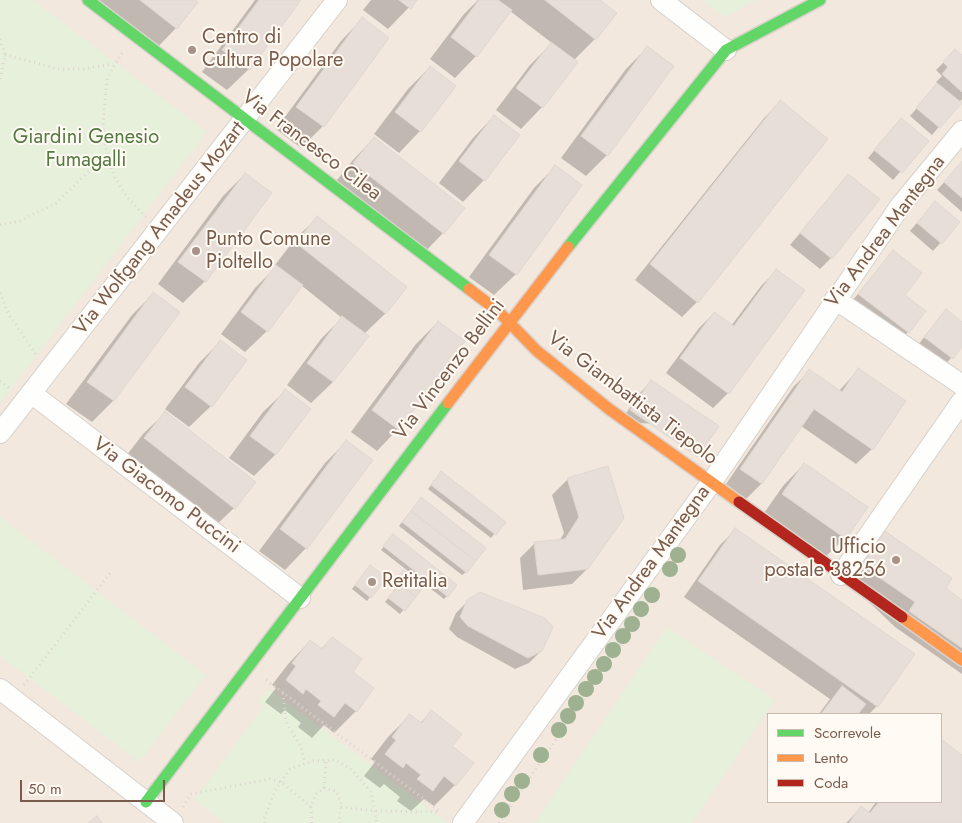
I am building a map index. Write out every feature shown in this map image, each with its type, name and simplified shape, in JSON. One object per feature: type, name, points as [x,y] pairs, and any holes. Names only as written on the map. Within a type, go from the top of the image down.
[{"type":"street","name":"Via Francesco Cilea","points":[[88,0],[510,322]]},
{"type":"street","name":"Via Wolfgang Amadeus Mozart","points":[[0,433],[337,0]]},
{"type":"street","points":[[661,0],[726,50]]},
{"type":"street","name":"Via Vincenzo Bellini","points":[[146,802],[510,322],[726,50],[820,0]]},
{"type":"street","name":"Via Andrea Mantegna","points":[[455,819],[711,483],[901,205],[962,130]]},
{"type":"street","points":[[835,299],[962,385]]},
{"type":"street","name":"Via Giambattista Tiepolo","points":[[510,322],[537,351],[566,375],[711,483],[962,660]]},
{"type":"street","name":"Via Giacomo Puccini","points":[[31,393],[300,598]]},
{"type":"street","points":[[841,575],[962,401]]},
{"type":"street","points":[[7,694],[173,823]]},
{"type":"path","points":[[135,35],[113,64],[107,78],[103,100],[103,126],[107,154],[115,178],[128,198],[160,229]]},
{"type":"path","points":[[0,40],[5,56],[0,80]]},
{"type":"path","points":[[5,56],[60,69],[84,69],[113,64]]},
{"type":"path","points":[[0,225],[20,221],[56,203],[107,154]]},
{"type":"path","points":[[0,293],[9,315],[49,370]]},
{"type":"path","points":[[7,694],[111,572]]},
{"type":"path","points":[[498,823],[648,606]]},
{"type":"path","points":[[248,667],[441,812],[455,819]]},
{"type":"path","points":[[283,693],[286,722],[300,745],[305,763]]},
{"type":"path","points":[[312,823],[311,807],[316,794],[324,788],[326,760]]},
{"type":"path","points":[[265,823],[268,810],[281,782],[290,769],[305,763],[336,760],[352,770],[371,792],[377,823]]},
{"type":"path","points":[[173,823],[191,794],[270,779],[281,782],[311,807]]},
{"type":"path","points":[[324,788],[336,791],[341,807],[339,823]]},
{"type":"path","points":[[341,807],[375,811],[441,812]]},
{"type":"shaded area","points":[[0,0],[962,0],[962,823],[0,823]]},
{"type":"green space","name":"Giardini Genesio Fumagalli","points":[[0,0],[33,0],[207,132],[0,403]]},
{"type":"green space","points":[[702,0],[756,0],[724,17]]},
{"type":"green space","points":[[0,517],[206,675],[139,762],[0,656]]},
{"type":"green space","points":[[667,627],[775,700],[692,823],[535,823]]},
{"type":"green space","points":[[268,688],[448,823],[225,823],[194,800],[264,706],[258,702]]},
{"type":"building","points":[[140,0],[195,0],[198,2],[177,29]]},
{"type":"building","points":[[259,0],[301,0],[250,70],[222,50]]},
{"type":"building","points":[[399,0],[417,0],[411,9]]},
{"type":"building","points":[[479,0],[498,0],[512,10],[477,57],[451,37]]},
{"type":"building","points":[[545,0],[600,0],[617,13],[596,40]]},
{"type":"building","points":[[362,17],[389,38],[324,127],[296,107]]},
{"type":"building","points":[[551,42],[578,62],[543,108],[516,88]]},
{"type":"building","points":[[647,46],[674,66],[608,156],[581,136]]},
{"type":"building","points":[[955,49],[962,55],[962,92],[942,74],[948,67],[943,62]]},
{"type":"building","points":[[430,66],[456,86],[421,132],[395,112]]},
{"type":"building","points":[[937,83],[962,103],[940,128],[916,108]]},
{"type":"building","points":[[780,100],[828,139],[698,303],[650,264]]},
{"type":"building","points":[[494,115],[520,135],[485,181],[459,161]]},
{"type":"building","points":[[901,118],[929,141],[902,173],[874,150]]},
{"type":"building","points":[[374,137],[465,208],[444,234],[353,163]]},
{"type":"building","points":[[962,161],[962,198],[944,182]]},
{"type":"building","points":[[555,165],[582,185],[517,275],[489,255]]},
{"type":"building","points":[[245,173],[272,193],[206,282],[178,262]]},
{"type":"building","points":[[848,174],[880,199],[832,259],[800,233]]},
{"type":"building","points":[[935,201],[960,222],[942,244],[917,223]]},
{"type":"building","points":[[317,216],[407,287],[386,314],[296,243]]},
{"type":"building","points":[[893,250],[922,273],[905,295],[926,311],[909,333],[858,294]]},
{"type":"building","points":[[276,265],[303,285],[268,332],[241,312]]},
{"type":"building","points":[[776,269],[805,290],[729,394],[680,358],[714,312],[734,326]]},
{"type":"building","points":[[153,292],[180,312],[114,401],[87,382]]},
{"type":"building","points":[[946,309],[962,322],[962,347],[953,359],[924,337]]},
{"type":"building","points":[[342,316],[369,336],[333,382],[307,363]]},
{"type":"building","points":[[438,321],[465,341],[399,430],[372,410]]},
{"type":"building","points":[[220,340],[247,360],[212,407],[185,387]]},
{"type":"building","points":[[858,368],[906,401],[873,450],[814,409],[762,484],[740,469],[809,369],[842,392]]},
{"type":"building","points":[[651,380],[719,426],[698,457],[630,410]]},
{"type":"building","points":[[285,389],[311,409],[276,455],[250,436]]},
{"type":"building","points":[[165,411],[256,482],[235,509],[144,438]]},
{"type":"building","points":[[346,440],[373,460],[307,549],[280,529]]},
{"type":"building","points":[[804,463],[868,507],[846,539],[782,494]]},
{"type":"building","points":[[608,466],[624,518],[588,569],[538,575],[534,542],[565,539],[579,517],[567,478]]},
{"type":"building","points":[[441,471],[506,522],[496,535],[431,485]]},
{"type":"building","points":[[421,497],[486,548],[476,561],[411,511]]},
{"type":"building","points":[[411,511],[476,561],[467,573],[402,522]]},
{"type":"building","points":[[735,528],[915,654],[878,707],[698,581]]},
{"type":"building","points":[[885,531],[952,578],[946,588],[962,600],[962,648],[909,611],[915,602],[861,565]]},
{"type":"building","points":[[393,534],[457,585],[448,597],[383,546]]},
{"type":"building","points":[[370,565],[387,578],[371,598],[355,585]]},
{"type":"building","points":[[403,570],[424,586],[416,597],[395,581]]},
{"type":"building","points":[[399,584],[416,597],[405,611],[388,598]]},
{"type":"building","points":[[480,592],[545,618],[553,627],[542,651],[528,658],[468,626],[460,617],[467,600]]},
{"type":"building","points":[[332,637],[362,659],[353,672],[374,688],[357,712],[345,703],[334,717],[318,705],[321,701],[306,689],[303,694],[286,680],[296,666],[292,663],[310,640],[322,649]]},
{"type":"building","points":[[842,686],[866,704],[859,713],[822,713]]},
{"type":"building","points":[[431,710],[462,734],[452,746],[474,763],[456,786],[444,776],[433,791],[417,779],[421,775],[406,763],[403,768],[385,754],[396,740],[392,737],[409,714],[422,723]]},
{"type":"building","points":[[942,740],[962,755],[962,823],[849,823],[861,806],[870,813],[878,803],[942,803]]},
{"type":"building","points":[[97,816],[102,823],[88,823]]},
{"type":"traffic: fast","points":[[88,0],[469,289]]},
{"type":"traffic: fast","points":[[568,247],[726,50],[820,0]]},
{"type":"traffic: fast","points":[[146,802],[448,403]]},
{"type":"traffic: slow","points":[[448,403],[568,247]]},
{"type":"traffic: slow","points":[[469,289],[498,311],[537,351],[609,409],[739,502]]},
{"type":"traffic: slow","points":[[902,617],[962,660]]},
{"type":"traffic: jam","points":[[739,502],[902,617]]},
{"type":"place","name":"Centro di Cultura Popolare","points":[[192,50]]},
{"type":"place","name":"Punto Comune Pioltello","points":[[196,251]]},
{"type":"place","name":"Ufficio postale 38256","points":[[896,560]]},
{"type":"place","name":"Retitalia","points":[[372,582]]}]
